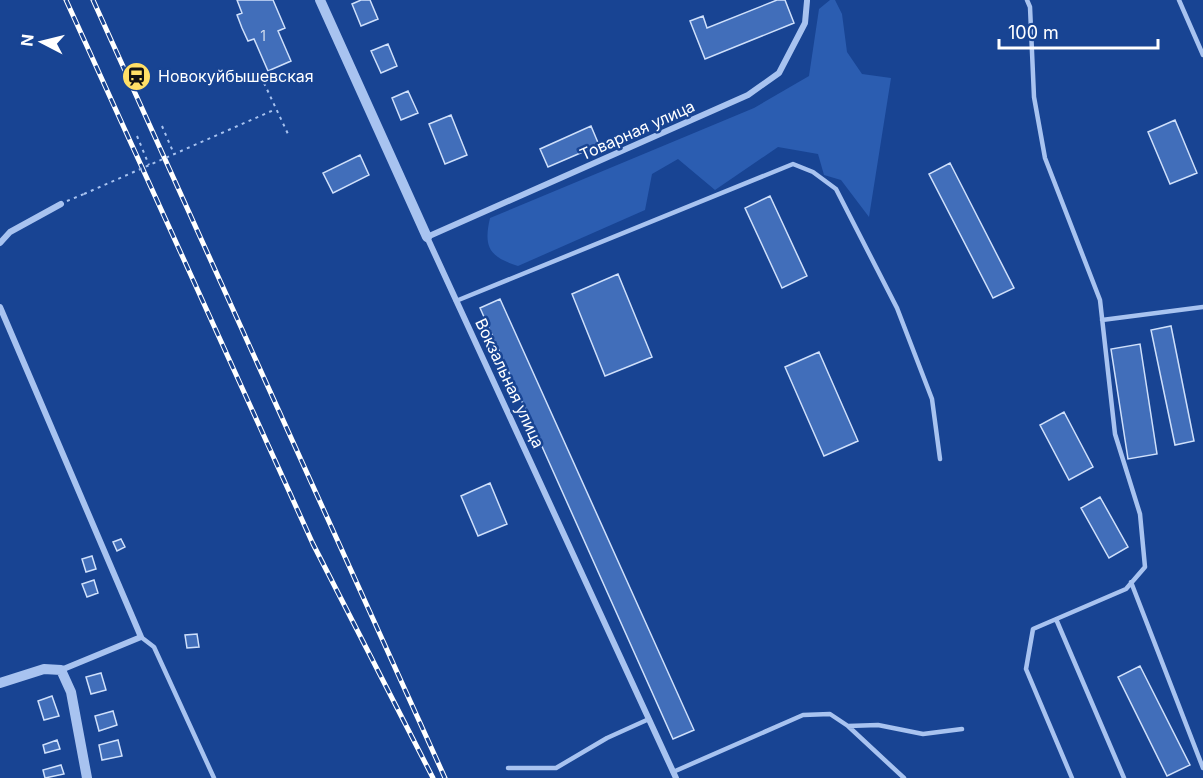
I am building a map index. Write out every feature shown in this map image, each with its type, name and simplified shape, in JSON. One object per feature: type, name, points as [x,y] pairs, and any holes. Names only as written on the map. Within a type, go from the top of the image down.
[{"type":"street","name":"Вокзальная улица","points":[[320,0],[675,775]]},
{"type":"street","name":"Товарная улица","points":[[427,237],[748,95],[779,73],[805,23],[808,0]]},
{"type":"street","points":[[0,243],[10,232],[61,204]]},
{"type":"street","points":[[0,307],[141,637],[61,669],[44,669],[0,683]]},
{"type":"street","points":[[61,669],[71,692],[87,778]]},
{"type":"lane","points":[[1027,0],[1030,7],[1034,97],[1045,158],[1100,300],[1115,434],[1140,514],[1144,567],[1126,589],[1033,629],[1026,669],[1072,778]]},
{"type":"lane","points":[[1179,0],[1203,55]]},
{"type":"lane","points":[[456,301],[793,164],[813,172],[836,189],[897,308],[932,399],[940,459]]},
{"type":"lane","points":[[1102,320],[1203,307]]},
{"type":"lane","points":[[1131,582],[1203,768]]},
{"type":"lane","points":[[1056,619],[1124,778]]},
{"type":"lane","points":[[141,637],[154,647],[214,778]]},
{"type":"lane","points":[[675,775],[803,715],[830,714],[848,726],[904,778]]},
{"type":"lane","points":[[508,768],[556,768],[607,738],[649,719]]},
{"type":"lane","points":[[848,726],[878,725],[922,734],[962,729]]},
{"type":"path","points":[[264,83],[288,134]]},
{"type":"path","points":[[61,204],[276,109]]},
{"type":"path","points":[[162,126],[174,154]]},
{"type":"path","points":[[137,136],[149,165]]},
{"type":"shaded area","points":[[830,0],[835,0],[842,14],[847,52],[862,74],[891,78],[869,217],[841,180],[824,175],[818,154],[778,147],[715,190],[678,159],[652,174],[645,210],[518,266],[501,259],[491,250],[487,237],[490,218],[754,108],[809,76],[819,9]]},
{"type":"building","name":"Новокуйбышевская","points":[[237,0],[273,0],[285,28],[278,31],[291,61],[268,71],[254,39],[248,41],[242,28],[237,15],[242,13]]},
{"type":"building","points":[[361,0],[370,0],[378,19],[361,26],[352,4]]},
{"type":"building","points":[[777,0],[785,0],[794,23],[705,59],[690,21],[703,16],[707,28]]},
{"type":"building","points":[[388,44],[397,66],[381,73],[371,51]]},
{"type":"building","points":[[408,91],[418,113],[401,120],[392,98]]},
{"type":"building","points":[[451,115],[467,155],[445,164],[429,124]]},
{"type":"building","points":[[1175,120],[1197,173],[1170,184],[1148,132]]},
{"type":"building","points":[[591,126],[599,145],[548,167],[540,149]]},
{"type":"building","points":[[360,155],[369,175],[333,193],[323,173]]},
{"type":"building","points":[[950,163],[1014,288],[993,298],[929,174]]},
{"type":"building","points":[[770,196],[807,276],[782,288],[745,208]]},
{"type":"building","points":[[618,274],[652,357],[605,376],[572,294]]},
{"type":"building","points":[[500,299],[694,730],[673,739],[480,308]]},
{"type":"building","points":[[1171,326],[1194,441],[1175,445],[1151,330]]},
{"type":"building","points":[[1140,344],[1157,454],[1128,459],[1111,349]]},
{"type":"building","points":[[819,352],[858,441],[824,456],[785,367]]},
{"type":"building","points":[[1064,412],[1093,467],[1069,480],[1040,425]]},
{"type":"building","points":[[490,483],[507,524],[478,536],[461,496]]},
{"type":"building","points":[[1100,497],[1128,547],[1109,558],[1081,508]]},
{"type":"building","points":[[121,539],[125,547],[117,551],[113,542]]},
{"type":"building","points":[[92,556],[96,569],[86,572],[82,559]]},
{"type":"building","points":[[94,580],[98,593],[87,597],[82,584]]},
{"type":"building","points":[[197,634],[199,647],[187,648],[185,635]]},
{"type":"building","points":[[1140,666],[1190,765],[1167,776],[1118,677]]},
{"type":"building","points":[[101,673],[106,690],[91,694],[86,677]]},
{"type":"building","points":[[52,696],[59,716],[44,720],[38,701]]},
{"type":"building","points":[[113,711],[117,725],[99,731],[95,716]]},
{"type":"building","points":[[57,740],[60,749],[45,753],[43,745]]},
{"type":"building","points":[[118,740],[122,756],[102,760],[99,745]]},
{"type":"building","points":[[61,765],[64,774],[45,778],[43,770]]},
{"type":"railway","points":[[66,0],[313,544],[433,778]]},
{"type":"railway","points":[[93,0],[445,778]]},
{"type":"place","name":"Новокуйбышевская","points":[[137,76]]}]
